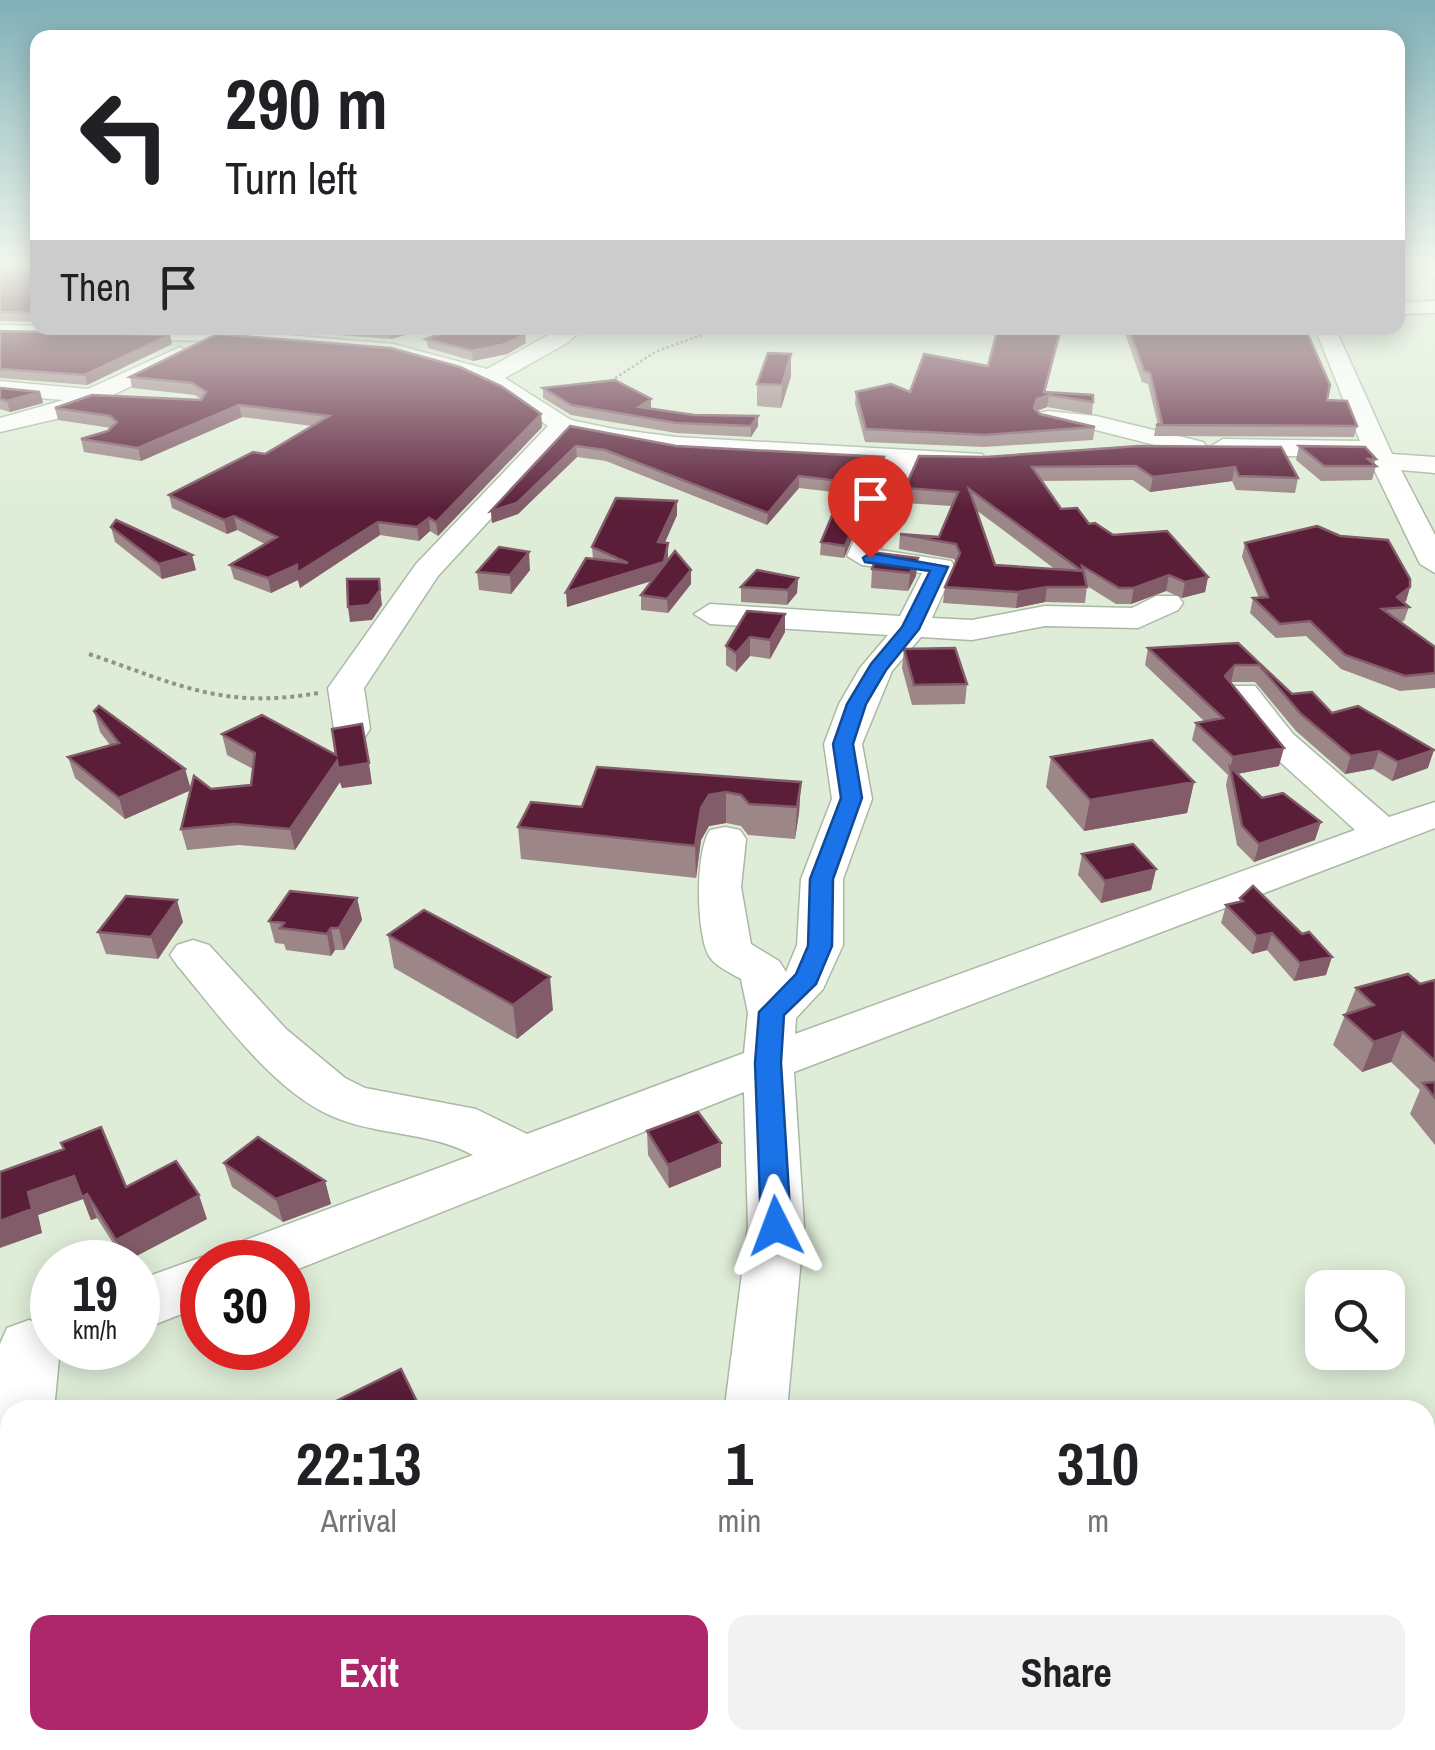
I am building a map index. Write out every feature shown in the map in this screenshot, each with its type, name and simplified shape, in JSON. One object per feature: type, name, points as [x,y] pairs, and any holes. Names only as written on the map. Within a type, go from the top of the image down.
[{"type":"street","points":[[0,425],[28,421],[95,396],[197,346]]},
{"type":"street","points":[[339,346],[436,358],[488,377],[563,426],[676,445],[905,458],[1002,457]]},
{"type":"street","points":[[393,350],[406,346]]},
{"type":"street","points":[[488,377],[547,346]]},
{"type":"street","points":[[1334,346],[1381,455],[1435,564]]},
{"type":"street","points":[[0,388],[144,402]]},
{"type":"street","points":[[1048,418],[1096,422],[1194,447]]},
{"type":"street","points":[[0,425],[70,433]]},
{"type":"street","points":[[352,729],[346,688],[427,570],[563,426]]},
{"type":"street","points":[[1098,450],[1194,447],[1381,455],[1435,465]]},
{"type":"street","points":[[770,1038],[807,978],[820,946],[822,879],[852,798],[843,744],[857,704],[878,668],[910,629],[940,567],[862,556],[905,458]]},
{"type":"street","points":[[710,614],[972,630],[1046,616],[1138,618],[1168,603]]},
{"type":"street","points":[[1243,693],[1280,742],[1384,834]]},
{"type":"street","points":[[310,1240],[526,1158],[770,1038],[1435,814]]},
{"type":"street","points":[[725,839],[720,887],[729,951],[764,972],[770,1038],[776,1226],[758,1400]]},
{"type":"street","points":[[193,956],[270,1041],[327,1091],[354,1105],[456,1122],[526,1158]]},
{"type":"street","points":[[23,1400],[27,1348]]},
{"type":"path","points":[[612,382],[654,352],[672,346]]},
{"type":"path","points":[[88,654],[215,697],[268,702],[346,688]]},
{"type":"building","points":[[0,346],[147,346],[85,375],[0,369]]},
{"type":"building","points":[[193,346],[391,348],[460,367],[501,386],[541,414],[436,522],[429,518],[417,527],[378,522],[297,573],[297,565],[268,578],[230,565],[277,537],[234,516],[224,520],[169,495],[253,452],[265,454],[329,416],[239,405],[138,448],[81,439],[108,431],[117,422],[110,416],[55,408],[92,395],[201,400],[206,392],[192,383],[130,377]]},
{"type":"building","points":[[452,346],[498,346],[472,351]]},
{"type":"building","points":[[993,346],[1056,346],[1044,392],[1093,395],[1093,402],[1049,395],[1037,399],[1034,408],[1040,414],[1095,427],[985,435],[866,429],[856,392],[891,384],[910,392],[924,354],[988,366]]},
{"type":"building","points":[[1135,346],[1313,346],[1330,385],[1327,400],[1347,401],[1357,426],[1156,425],[1162,423],[1150,373],[1144,371]]},
{"type":"building","points":[[768,353],[791,354],[782,385],[757,384]]},
{"type":"building","points":[[615,380],[651,399],[639,407],[694,415],[758,416],[751,426],[676,423],[571,405],[543,388]]},
{"type":"building","points":[[0,388],[40,392],[7,401],[0,399]]},
{"type":"building","points":[[570,426],[676,446],[884,457],[845,546],[821,542],[846,482],[799,476],[768,513],[605,450],[576,446],[517,503],[491,511]]},
{"type":"building","points":[[1139,446],[1281,447],[1298,478],[1239,476],[1235,467],[1153,477],[1136,466],[1032,467],[1061,509],[1077,508],[1089,524],[1095,523],[1113,535],[1167,531],[1208,577],[1185,582],[1169,575],[1134,588],[1119,588],[1082,566],[1087,587],[1018,592],[945,587],[960,553],[956,544],[900,534],[939,537],[958,492],[905,488],[919,456],[986,457]],"holes":[[[969,489],[1082,571],[995,565]]]},
{"type":"building","points":[[1299,446],[1365,447],[1376,459],[1368,459],[1376,466],[1324,466]]},
{"type":"building","points":[[616,498],[677,501],[658,542],[668,543],[664,562],[566,592],[586,558],[628,563],[592,547]]},
{"type":"building","points":[[116,520],[192,555],[159,564],[111,527]]},
{"type":"building","points":[[1317,526],[1340,536],[1388,540],[1410,579],[1410,587],[1397,597],[1409,607],[1382,609],[1435,647],[1435,673],[1405,676],[1345,655],[1310,621],[1280,624],[1253,598],[1268,597],[1245,543]]},
{"type":"building","points":[[499,547],[529,552],[510,575],[477,572]]},
{"type":"building","points":[[675,551],[691,570],[667,599],[641,595]]},
{"type":"building","points":[[878,553],[918,558],[910,573],[872,569]]},
{"type":"building","points":[[757,570],[798,578],[788,590],[741,587]]},
{"type":"building","points":[[347,579],[379,579],[380,590],[369,605],[348,607]]},
{"type":"building","points":[[747,611],[785,614],[770,640],[750,637],[736,653],[726,646]]},
{"type":"building","points":[[1238,643],[1292,694],[1312,692],[1332,713],[1358,706],[1434,750],[1398,762],[1379,751],[1351,756],[1301,714],[1259,665],[1235,665],[1225,676],[1284,748],[1233,757],[1196,723],[1223,718],[1148,648]]},
{"type":"building","points":[[955,648],[967,684],[914,685],[904,649]]},
{"type":"building","points":[[99,706],[185,769],[119,798],[68,757],[119,743],[94,711]]},
{"type":"building","points":[[262,715],[336,755],[332,729],[362,724],[369,763],[338,768],[337,761],[290,829],[234,824],[181,829],[194,776],[211,789],[251,785],[255,753],[222,734]]},
{"type":"building","points":[[1152,740],[1194,782],[1090,800],[1051,757]]},
{"type":"building","points":[[597,767],[801,782],[797,807],[749,804],[741,795],[726,792],[709,795],[701,808],[695,846],[518,827],[531,802],[582,807]]},
{"type":"building","points":[[1230,767],[1262,798],[1283,793],[1321,822],[1259,844],[1242,826]]},
{"type":"building","points":[[1133,844],[1156,869],[1105,881],[1082,854]]},
{"type":"building","points":[[1253,886],[1302,934],[1309,932],[1332,957],[1300,963],[1272,933],[1257,936],[1226,905],[1243,901],[1240,898]]},
{"type":"building","points":[[290,891],[357,898],[339,928],[331,928],[327,934],[280,928],[284,923],[269,921]]},
{"type":"building","points":[[126,896],[177,900],[151,937],[98,932]]},
{"type":"building","points":[[424,910],[550,977],[513,1005],[388,935]]},
{"type":"building","points":[[1408,974],[1420,984],[1435,980],[1435,1061],[1403,1032],[1374,1042],[1344,1015],[1374,1005],[1356,988]]},
{"type":"building","points":[[1435,1082],[1435,1098],[1423,1083]]},
{"type":"building","points":[[698,1112],[721,1143],[668,1165],[647,1131]]},
{"type":"building","points":[[101,1127],[126,1187],[176,1161],[199,1195],[116,1240],[87,1194],[82,1197],[74,1176],[28,1192],[32,1209],[0,1221],[0,1172],[64,1149],[61,1143]]},
{"type":"building","points":[[258,1137],[325,1181],[276,1199],[224,1163]]},
{"type":"building","points":[[401,1369],[416,1400],[338,1400]]},
{"type":"route","points":[[776,1226],[768,1063],[772,1012],[807,978],[820,946],[822,879],[852,798],[843,744],[857,704],[878,668],[910,629],[940,567],[870,558]]}]
